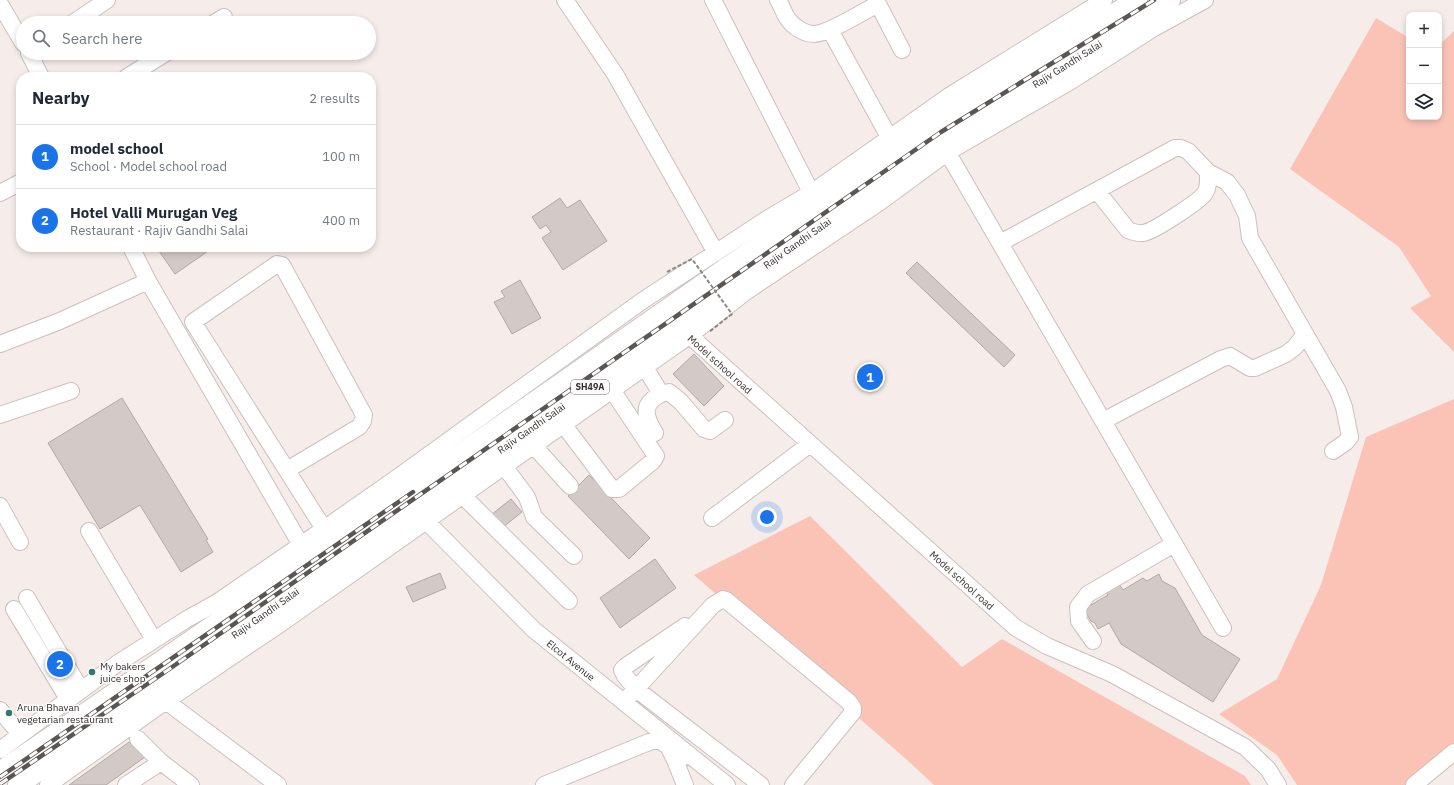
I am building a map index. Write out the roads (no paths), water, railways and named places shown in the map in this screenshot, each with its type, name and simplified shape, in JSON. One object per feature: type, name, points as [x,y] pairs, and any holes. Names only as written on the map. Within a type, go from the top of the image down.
[{"type":"main road","name":"Rajiv Gandhi Salai","points":[[492,453],[615,346],[815,199],[931,125],[1137,0]]},
{"type":"main road","name":"Rajiv Gandhi Salai","points":[[0,772],[208,628],[261,582],[466,462],[492,453],[683,331],[945,147],[1170,0]]},
{"type":"main road","name":"Rajiv Gandhi Salai","points":[[18,785],[159,697],[220,645],[466,462]]},
{"type":"main road","points":[[208,628],[220,645]]},
{"type":"street","points":[[83,16],[107,0]]},
{"type":"street","points":[[565,0],[615,74],[716,253]]},
{"type":"street","points":[[713,0],[815,199]]},
{"type":"street","points":[[778,0],[789,20],[797,28],[807,33],[816,34],[830,30],[877,2],[902,50]]},
{"type":"street","points":[[0,750],[118,663],[216,602],[261,582],[301,545],[642,301],[767,219],[815,199],[889,137],[949,96],[1104,0]]},
{"type":"street","points":[[1205,0],[1154,28],[1072,81],[945,147],[1223,628]]},
{"type":"street","points":[[0,4],[16,31]]},
{"type":"street","points":[[830,30],[889,137]]},
{"type":"street","points":[[33,60],[39,72]]},
{"type":"street","points":[[135,72],[155,60]]},
{"type":"street","points":[[1000,243],[1175,148],[1181,148],[1188,151],[1208,172],[1227,182],[1237,195],[1247,216],[1250,238],[1338,391],[1344,407],[1350,437],[1346,442],[1333,451]]},
{"type":"street","points":[[1097,191],[1128,230],[1144,233],[1199,201],[1206,192],[1208,172]]},
{"type":"street","points":[[0,193],[16,185]]},
{"type":"street","points":[[134,252],[148,280],[301,545]]},
{"type":"street","points":[[179,333],[272,267],[277,264],[282,265],[364,415],[363,421],[359,427],[287,470]]},
{"type":"street","points":[[0,344],[60,321],[148,280]]},
{"type":"street","points":[[193,322],[324,529]]},
{"type":"street","points":[[602,329],[615,346]]},
{"type":"street","points":[[48,785],[159,697],[280,624],[462,495],[492,453],[533,445],[645,367],[683,331]]},
{"type":"street","name":"Model school road","points":[[683,331],[1016,628],[1047,646],[1112,674],[1245,747],[1268,769],[1278,785]]},
{"type":"street","points":[[1103,421],[1221,359],[1230,356],[1250,368],[1255,368],[1286,354],[1295,348],[1305,334]]},
{"type":"street","points":[[645,367],[661,394]]},
{"type":"street","points":[[563,424],[612,489],[619,489],[653,461],[656,456],[612,390]]},
{"type":"street","points":[[0,415],[71,391]]},
{"type":"street","points":[[655,433],[647,416],[647,407],[652,400],[661,394],[669,392],[682,402],[704,429],[710,431],[725,420]]},
{"type":"street","points":[[712,518],[810,444]]},
{"type":"street","points":[[533,445],[570,486]]},
{"type":"street","points":[[492,453],[527,496],[534,517],[574,556]]},
{"type":"street","points":[[462,495],[569,601]]},
{"type":"street","points":[[0,506],[20,542]]},
{"type":"street","name":"Elcot Avenue","points":[[426,521],[534,630],[727,785]]},
{"type":"street","points":[[89,531],[154,640]]},
{"type":"street","points":[[1093,641],[1079,621],[1078,607],[1088,594],[1174,544]]},
{"type":"street","points":[[27,598],[74,695]]},
{"type":"street","points":[[624,702],[713,605],[723,599],[729,602],[849,702],[853,708],[853,712],[793,785]]},
{"type":"street","points":[[14,609],[74,695]]},
{"type":"street","points":[[705,614],[622,670],[636,689],[761,785]]},
{"type":"street","points":[[159,697],[278,785]]},
{"type":"street","points":[[0,710],[20,734]]},
{"type":"street","points":[[138,739],[161,762],[191,785]]},
{"type":"street","points":[[544,785],[649,742],[658,740],[668,746],[684,785]]},
{"type":"street","points":[[1414,785],[1454,752]]},
{"type":"street","points":[[674,760],[690,755]]},
{"type":"street","points":[[126,785],[161,762]]},
{"type":"railway","points":[[0,784],[165,672],[941,132],[1154,0]]},
{"type":"railway","points":[[0,777],[413,492]]},
{"type":"place","name":"model school","points":[[870,377]]},
{"type":"place","name":"Hotel Valli Murugan Veg","points":[[60,664]]},
{"type":"place","name":"My bakers juice shop","points":[[92,672]]},
{"type":"place","name":"Aruna Bhavan vegetarian restaurant","points":[[9,713]]}]
